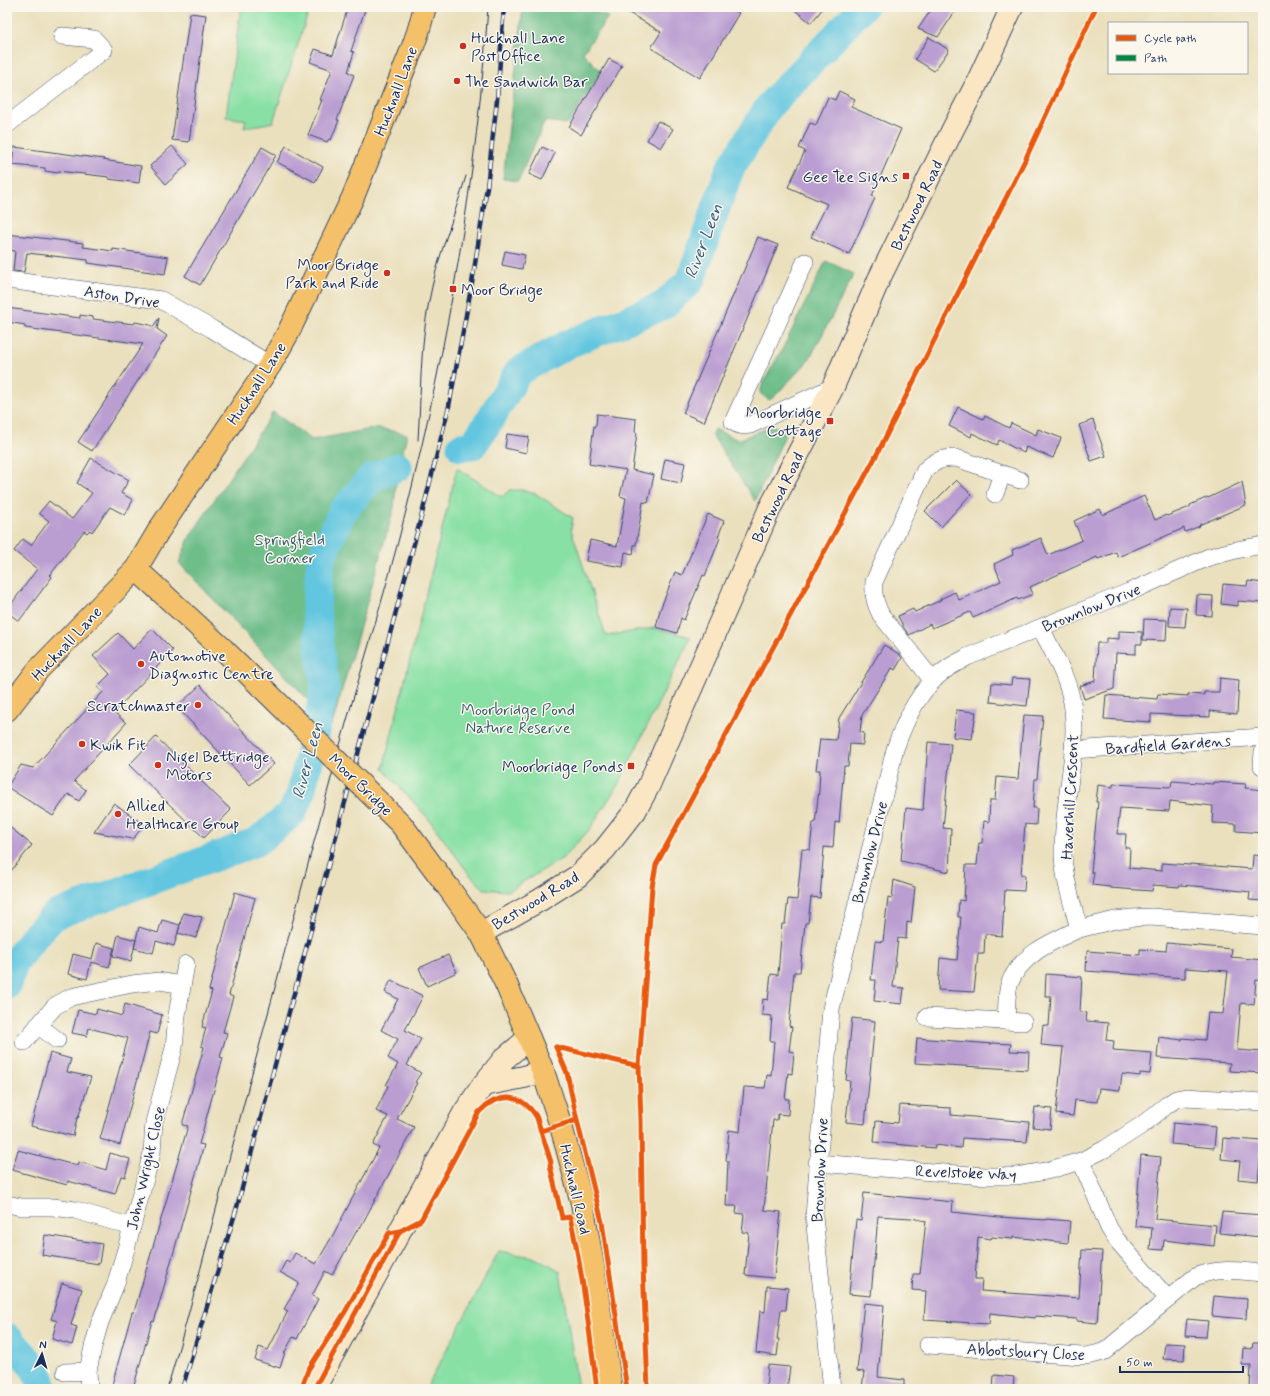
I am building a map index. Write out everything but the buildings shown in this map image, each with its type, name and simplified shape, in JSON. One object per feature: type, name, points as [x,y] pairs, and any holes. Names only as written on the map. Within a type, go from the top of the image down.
[{"type":"main road","name":"Hucknall Lane","points":[[7,710],[38,670],[136,569],[159,530],[270,365],[288,333],[353,197],[412,49],[425,7]]},
{"type":"main road","name":"Bestwood Road","points":[[481,932],[540,900],[578,876],[605,849],[635,811],[648,787],[770,508],[833,387],[879,279],[977,83],[1012,7]]},
{"type":"main road","name":"Moor Bridge","points":[[136,569],[223,649],[401,824],[481,932]]},
{"type":"main road","name":"Hucknall Road","points":[[481,932],[543,1071],[561,1126],[582,1203],[611,1389]]},
{"type":"main road","points":[[314,1389],[464,1112],[504,1059],[529,1038]]},
{"type":"main road","points":[[483,1085],[524,1077],[543,1071]]},
{"type":"street","points":[[7,125],[104,50],[94,39],[62,36]]},
{"type":"street","points":[[804,272],[733,422],[737,425],[750,425],[833,387]]},
{"type":"street","name":"Aston Drive","points":[[7,280],[161,300],[212,329],[270,365]]},
{"type":"street","points":[[933,681],[881,615],[873,594],[874,582],[925,470],[933,463],[945,458],[956,458],[1020,480]]},
{"type":"street","points":[[995,494],[1002,474]]},
{"type":"street","name":"Brownlow Drive","points":[[832,1389],[814,1216],[831,1009],[895,749],[903,728],[916,703],[933,681],[948,668],[967,658],[1129,592],[1209,557],[1263,545]]},
{"type":"street","name":"Haverhill Crescent","points":[[1041,628],[1067,682],[1073,709],[1073,750],[1063,856],[1065,873],[1079,929]]},
{"type":"street","name":"Bardfield Gardens","points":[[1073,750],[1263,737]]},
{"type":"street","points":[[1006,1022],[1009,986],[1014,973],[1023,962],[1055,940],[1079,929],[1115,920],[1152,917],[1263,926]]},
{"type":"street","name":"John Wright Close","points":[[89,1389],[88,1371],[93,1347],[100,1322],[115,1286],[152,1153],[154,1122],[174,1048],[177,1015],[186,964]]},
{"type":"street","points":[[24,1042],[55,1006],[71,997],[132,984],[159,981],[182,985]]},
{"type":"street","points":[[927,1017],[1023,1022]]},
{"type":"street","points":[[38,1025],[57,1040]]},
{"type":"street","name":"Revelstoke Way","points":[[818,1163],[984,1176],[1024,1174],[1046,1171],[1081,1161],[1105,1149],[1176,1099],[1186,1097],[1263,1102]]},
{"type":"street","points":[[1081,1161],[1109,1228],[1116,1239],[1168,1299]]},
{"type":"street","points":[[7,1204],[22,1207],[53,1207],[75,1210],[132,1227]]},
{"type":"street","name":"Abbotsbury Close","points":[[928,1345],[1090,1356],[1105,1350],[1195,1277],[1206,1272],[1219,1270],[1263,1273]]},
{"type":"street","points":[[65,1372],[88,1371]]},
{"type":"green space","points":[[241,7],[310,7],[273,122],[244,128],[246,120],[226,117]]},
{"type":"green space","points":[[523,7],[584,7],[608,17],[583,53],[601,71],[568,124],[545,121],[518,181],[503,179]]},
{"type":"green space","points":[[826,261],[854,274],[809,360],[774,397],[769,400],[760,393],[763,383],[783,348]]},
{"type":"green space","name":"Springfield Corner","points":[[273,412],[312,440],[377,428],[407,434],[396,482],[394,508],[332,725],[179,563],[189,538]]},
{"type":"green space","points":[[773,426],[780,428],[786,433],[755,501],[712,435],[715,429],[738,440]]},
{"type":"green space","name":"Moorbridge Pond Nature Reserve","points":[[457,468],[502,497],[509,490],[521,490],[536,494],[573,518],[571,529],[606,636],[654,628],[691,637],[619,783],[590,829],[563,858],[508,891],[484,889],[470,875],[427,817],[383,769]]},
{"type":"green space","points":[[499,1251],[538,1258],[560,1271],[578,1389],[426,1389]]},
{"type":"waterway","name":"River Leen","points":[[461,447],[473,445],[519,371],[568,344],[664,305],[690,281],[730,169],[770,105],[863,7]]},
{"type":"waterway","name":"River Leen","points":[[7,985],[14,963],[34,937],[55,915],[256,842],[292,813],[301,793],[325,688],[316,606],[321,559],[342,512],[371,478],[398,467]]},
{"type":"waterway","name":"River Leen","points":[[7,1337],[34,1368],[43,1389]]},
{"type":"tram line","points":[[167,1389],[193,1299],[339,748],[398,542],[422,446],[448,321],[459,258],[476,133],[488,7]]},
{"type":"tram line","points":[[418,440],[422,353],[429,301],[441,254],[466,176]]},
{"type":"railway","points":[[182,1389],[237,1207],[422,514],[449,406],[472,283],[487,187],[497,100],[504,7]]},
{"type":"marked path","points":[[7,1366],[11,1377],[10,1389]]},
{"type":"cycle path","points":[[648,1389],[643,1267],[639,1066],[652,887],[656,865],[877,454],[1025,160],[1096,7]]},
{"type":"cycle path","points":[[556,1047],[639,1066]]},
{"type":"cycle path","points":[[301,1389],[308,1370],[345,1312],[389,1233],[400,1231],[421,1220],[479,1112],[494,1101],[509,1098],[516,1099],[530,1108],[536,1116],[541,1131],[577,1120],[567,1073],[556,1047]]},
{"type":"cycle path","points":[[577,1120],[602,1222],[627,1389]]},
{"type":"cycle path","points":[[541,1131],[551,1162],[550,1165],[562,1218],[570,1217],[575,1238],[597,1389]]},
{"type":"cycle path","points":[[314,1389],[400,1231]]},
{"type":"place","name":"Hucknall Lane Post Office","points":[[463,46]]},
{"type":"place","name":"The Sandwich Bar","points":[[457,81]]},
{"type":"place","name":"Gee Tee Signs","points":[[906,176]]},
{"type":"place","name":"Moor Bridge Park and Ride","points":[[387,273]]},
{"type":"place","name":"Moor Bridge","points":[[453,289]]},
{"type":"place","name":"Moorbridge Cottage","points":[[830,421]]},
{"type":"place","name":"Automotive Diagnostic Centre","points":[[141,664]]},
{"type":"place","name":"Scratchmaster","points":[[198,705]]},
{"type":"place","name":"Kwik Fit","points":[[82,744]]},
{"type":"place","name":"Nigel Bettridge Motors","points":[[158,765]]},
{"type":"place","name":"Moorbridge Ponds","points":[[631,766]]},
{"type":"place","name":"Allied Healthcare Group","points":[[118,814]]}]
